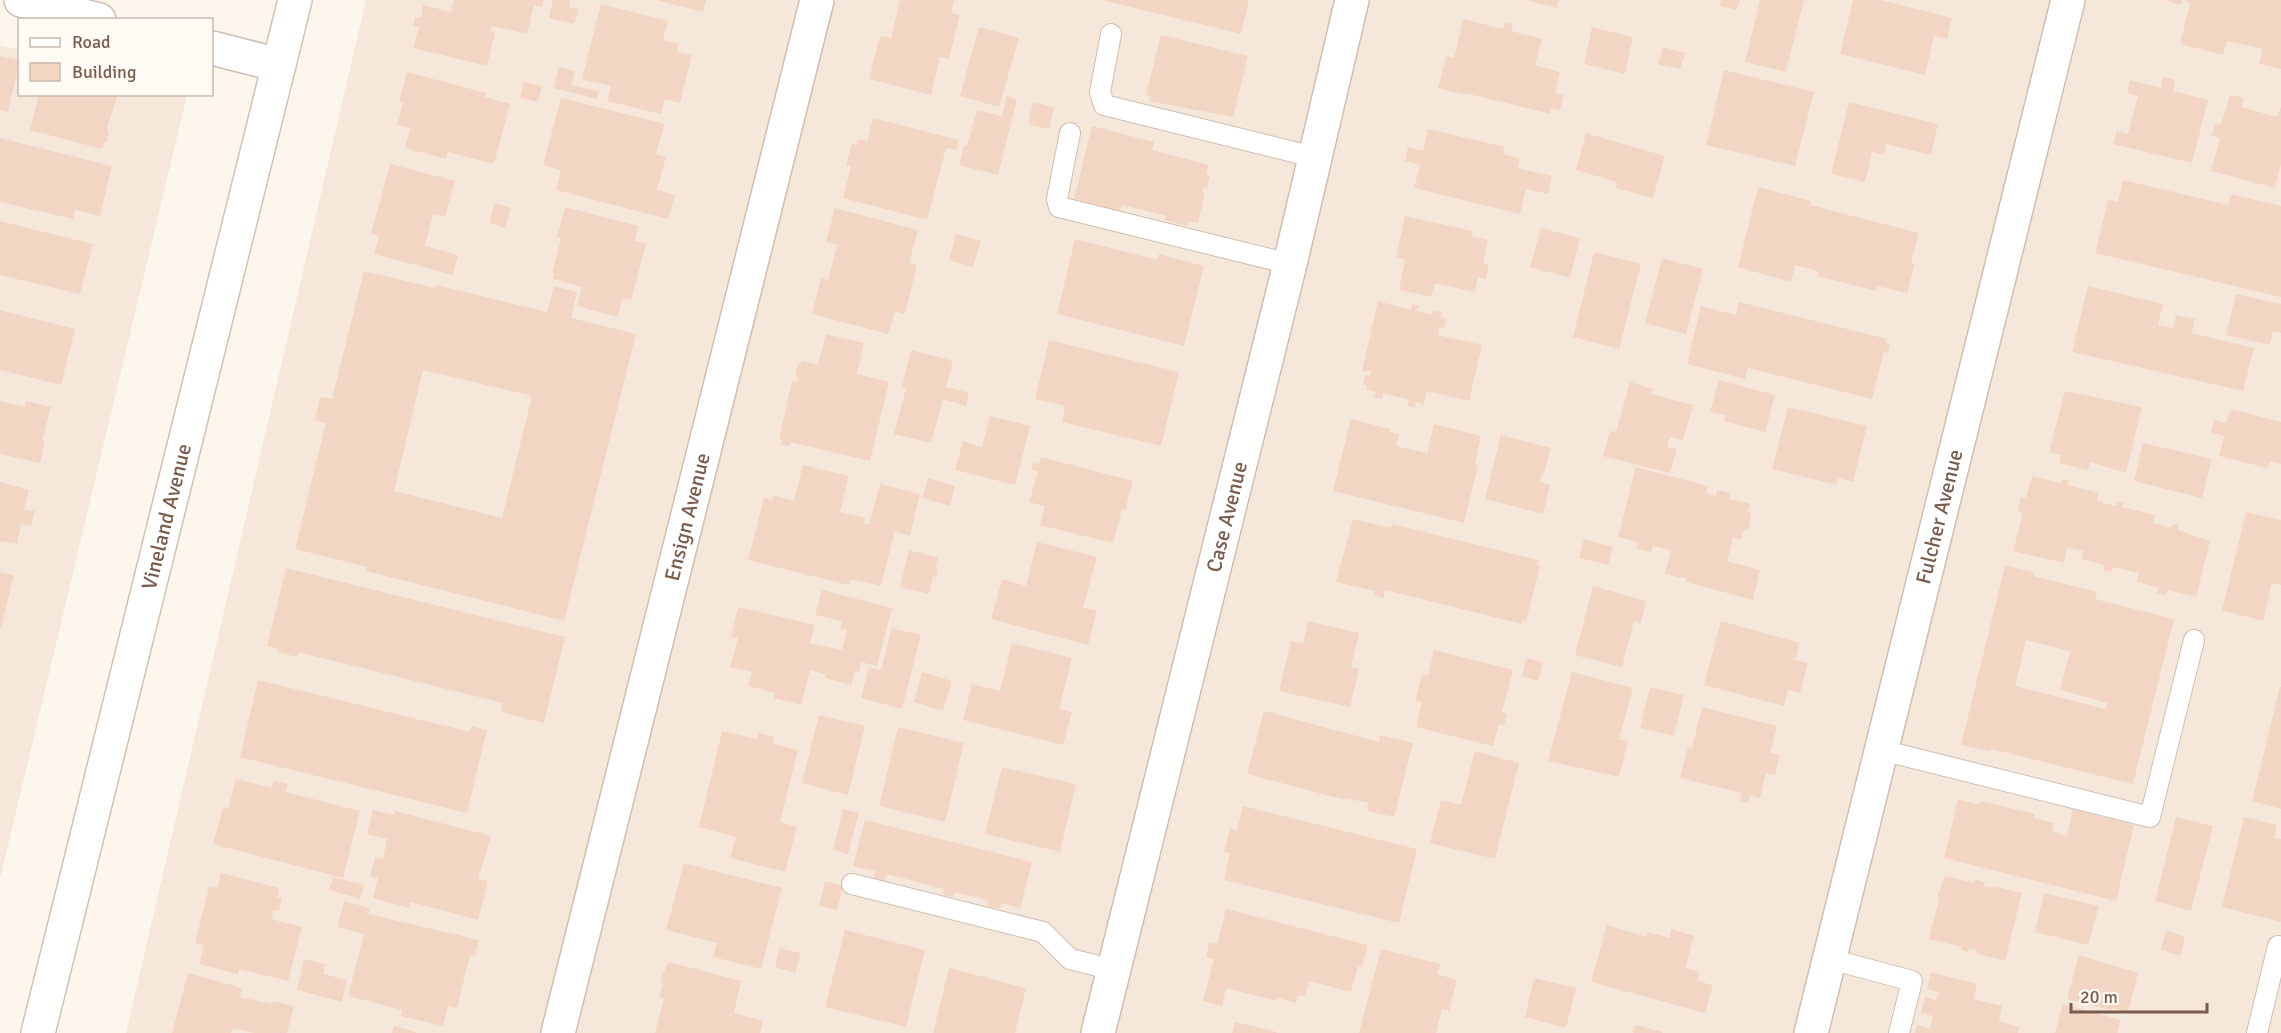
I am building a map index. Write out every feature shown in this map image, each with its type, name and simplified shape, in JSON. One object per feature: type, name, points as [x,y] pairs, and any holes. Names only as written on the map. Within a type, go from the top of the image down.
[{"type":"street","points":[[21,0],[91,18]]},
{"type":"street","name":"Vineland Avenue","points":[[38,1033],[295,0]]},
{"type":"street","name":"Ensign Avenue","points":[[558,1033],[817,0]]},
{"type":"street","name":"Case Avenue","points":[[1098,1033],[1290,264],[1352,0]]},
{"type":"street","name":"Fulcher Avenue","points":[[1811,1033],[2068,0]]},
{"type":"street","points":[[213,48],[279,65]]},
{"type":"lane","points":[[1111,34],[1100,92],[1104,105],[1314,157]]},
{"type":"lane","points":[[1070,133],[1057,199],[1059,207],[1290,264]]},
{"type":"lane","points":[[1881,750],[2150,817],[2194,640]]},
{"type":"lane","points":[[852,884],[1043,932],[1070,959],[1114,970]]},
{"type":"lane","points":[[2257,1033],[2278,946]]},
{"type":"lane","points":[[1830,959],[1912,981],[1899,1033]]},
{"type":"shaded area","points":[[366,0],[2281,0],[2281,1033],[126,1033]]},
{"type":"shaded area","points":[[0,45],[18,50],[18,96],[187,96],[0,879]]},
{"type":"building","points":[[454,0],[544,0],[542,7],[534,5],[527,34],[492,26],[490,31],[495,32],[487,66],[413,48],[419,27],[413,26],[415,17],[421,18],[423,5],[451,12]]},
{"type":"building","points":[[553,0],[570,0],[569,7],[579,9],[574,24],[549,18]]},
{"type":"building","points":[[656,0],[706,0],[703,12]]},
{"type":"building","points":[[900,0],[954,0],[951,13],[960,15],[949,59],[940,57],[931,95],[869,79],[880,36],[891,38]]},
{"type":"building","points":[[1102,0],[1249,0],[1241,34]]},
{"type":"building","points":[[1526,0],[1559,0],[1557,8]]},
{"type":"building","points":[[1721,0],[1740,0],[1737,10],[1720,6]]},
{"type":"building","points":[[1760,0],[1804,0],[1786,72],[1745,62]]},
{"type":"building","points":[[1853,0],[1881,0],[1952,18],[1947,39],[1934,36],[1925,75],[1840,54]]},
{"type":"building","points":[[2164,0],[2182,0],[2181,5]]},
{"type":"building","points":[[2183,0],[2281,0],[2281,69],[2259,64],[2263,49],[2227,41],[2223,55],[2180,44],[2190,3]]},
{"type":"building","points":[[601,4],[668,21],[663,40],[679,44],[677,52],[692,55],[680,103],[665,99],[661,114],[607,101],[611,86],[582,79]]},
{"type":"building","points":[[1463,19],[1503,29],[1505,22],[1513,24],[1511,31],[1542,39],[1535,65],[1560,72],[1555,93],[1564,95],[1560,110],[1551,108],[1550,114],[1438,88],[1446,56],[1454,58]]},
{"type":"building","points":[[979,27],[1019,38],[999,107],[960,96]]},
{"type":"building","points":[[1592,27],[1633,37],[1625,74],[1584,64]]},
{"type":"building","points":[[1161,35],[1248,56],[1233,117],[1149,101],[1151,96],[1146,95]]},
{"type":"building","points":[[1663,47],[1685,53],[1680,69],[1658,64]]},
{"type":"building","points":[[0,56],[18,60],[18,69],[8,112],[0,110]]},
{"type":"building","points":[[559,67],[575,71],[571,85],[599,91],[597,99],[554,88]]},
{"type":"building","points":[[1724,70],[1814,92],[1795,166],[1706,145]]},
{"type":"building","points":[[407,72],[486,93],[485,97],[510,104],[494,164],[448,152],[446,159],[405,148],[410,128],[397,125],[403,103],[399,102]]},
{"type":"building","points":[[2163,77],[2175,80],[2173,91],[2208,100],[2192,163],[2113,144],[2117,131],[2128,134],[2138,96],[2127,93],[2130,80],[2161,88]]},
{"type":"building","points":[[524,82],[542,86],[538,102],[520,98]]},
{"type":"building","points":[[2230,95],[2244,98],[2241,107],[2277,117],[2281,107],[2281,164],[2275,188],[2211,171],[2220,138],[2212,136],[2215,124],[2221,125]]},
{"type":"building","points":[[38,96],[117,96],[107,128],[109,133],[107,142],[104,143],[102,149],[30,130]]},
{"type":"building","points":[[1007,96],[1017,100],[998,175],[959,165],[977,110],[1002,116]]},
{"type":"building","points":[[561,98],[665,124],[656,154],[666,157],[657,190],[675,195],[668,219],[556,190],[561,170],[543,165]]},
{"type":"building","points":[[1033,102],[1054,107],[1049,129],[1028,124]]},
{"type":"building","points":[[1849,102],[1938,124],[1931,155],[1886,144],[1884,155],[1872,152],[1865,182],[1831,174]]},
{"type":"building","points":[[873,118],[959,140],[956,150],[946,148],[927,220],[843,198],[851,166],[846,165],[852,144],[856,145],[858,139],[867,141]]},
{"type":"building","points":[[1092,126],[1154,142],[1152,150],[1209,165],[1206,174],[1210,175],[1207,188],[1203,187],[1202,193],[1205,193],[1198,223],[1189,221],[1188,226],[1164,220],[1166,216],[1122,205],[1120,211],[1074,199]]},
{"type":"building","points":[[1428,129],[1505,147],[1503,154],[1520,159],[1518,168],[1552,176],[1548,194],[1526,189],[1520,214],[1414,188],[1420,165],[1405,161],[1408,147],[1423,151]]},
{"type":"building","points":[[1586,133],[1665,156],[1653,198],[1616,188],[1617,182],[1576,170]]},
{"type":"building","points":[[0,138],[112,166],[100,216],[75,210],[73,219],[0,202]]},
{"type":"building","points":[[390,164],[455,181],[445,217],[433,214],[425,246],[458,255],[453,275],[374,254],[379,236],[371,234]]},
{"type":"building","points":[[2123,180],[2228,205],[2231,194],[2281,206],[2281,297],[2095,253],[2108,200],[2118,202]]},
{"type":"building","points":[[1758,187],[1811,201],[1810,205],[1919,233],[1911,263],[1915,264],[1907,293],[1877,286],[1876,291],[1817,276],[1818,271],[1795,265],[1791,282],[1738,267]]},
{"type":"building","points":[[495,203],[511,208],[505,228],[489,223]]},
{"type":"building","points":[[565,207],[638,226],[635,241],[646,244],[631,300],[622,298],[618,317],[577,306],[582,287],[553,279],[554,273],[552,273],[561,239],[557,237]]},
{"type":"building","points":[[835,208],[918,230],[909,263],[917,265],[905,314],[895,311],[888,334],[812,314],[821,278],[828,280],[837,245],[826,242]]},
{"type":"building","points":[[1405,216],[1473,231],[1472,237],[1488,240],[1483,263],[1489,264],[1486,279],[1478,277],[1475,292],[1435,283],[1431,297],[1399,290],[1405,260],[1396,257]]},
{"type":"building","points":[[0,221],[93,244],[80,294],[0,275]]},
{"type":"building","points":[[1541,228],[1580,238],[1570,278],[1530,267]]},
{"type":"building","points":[[956,234],[981,241],[973,267],[949,260]]},
{"type":"building","points":[[1075,239],[1157,260],[1159,254],[1204,266],[1184,346],[1057,314]]},
{"type":"building","points":[[1594,252],[1641,264],[1619,349],[1573,337]]},
{"type":"building","points":[[1662,258],[1703,269],[1686,334],[1645,323]]},
{"type":"building","points":[[364,271],[435,288],[436,285],[547,312],[554,286],[577,292],[571,318],[636,334],[564,621],[366,571],[367,567],[295,549],[326,423],[315,420],[320,397],[332,399]],"holes":[[[423,370],[532,396],[502,518],[394,491]]]},
{"type":"building","points":[[2088,286],[2163,304],[2158,325],[2173,328],[2176,315],[2195,319],[2192,333],[2254,348],[2243,391],[2072,352]]},
{"type":"building","points":[[2236,294],[2281,304],[2281,333],[2273,331],[2270,345],[2226,335]]},
{"type":"building","points":[[1378,301],[1411,310],[1412,304],[1419,306],[1417,311],[1432,315],[1433,310],[1442,312],[1441,316],[1446,319],[1444,328],[1440,327],[1438,335],[1482,345],[1469,401],[1427,391],[1424,404],[1416,402],[1415,408],[1407,406],[1409,400],[1383,393],[1382,399],[1374,397],[1376,392],[1366,390],[1367,385],[1363,384],[1365,375],[1369,376],[1371,371],[1362,371]]},
{"type":"building","points":[[1739,302],[1887,339],[1886,343],[1890,344],[1888,353],[1884,352],[1872,399],[1748,368],[1745,379],[1687,364],[1701,306],[1736,315]]},
{"type":"building","points":[[0,310],[75,329],[61,385],[0,370]]},
{"type":"building","points":[[826,334],[864,343],[857,374],[889,382],[870,461],[790,442],[789,446],[781,445],[782,440],[779,439],[792,381],[799,382],[795,373],[798,364],[804,361],[818,365]]},
{"type":"building","points":[[1049,340],[1179,372],[1161,446],[1062,422],[1065,406],[1035,399]]},
{"type":"building","points":[[911,350],[953,361],[946,387],[969,393],[966,406],[943,399],[931,443],[894,434],[906,388],[902,387]]},
{"type":"building","points":[[1719,380],[1775,395],[1765,432],[1724,421],[1725,415],[1710,412]]},
{"type":"building","points":[[1630,382],[1653,389],[1651,394],[1693,405],[1683,440],[1670,437],[1667,447],[1677,449],[1670,473],[1603,456],[1610,431],[1616,432]]},
{"type":"building","points":[[2065,391],[2142,407],[2126,473],[2090,462],[2088,470],[2059,463],[2061,455],[2049,452]]},
{"type":"building","points":[[0,401],[25,407],[26,401],[51,407],[42,441],[45,441],[40,463],[0,454]]},
{"type":"building","points":[[1788,407],[1867,426],[1853,482],[1838,478],[1836,485],[1772,469]]},
{"type":"building","points":[[2231,409],[2281,422],[2281,464],[2270,461],[2267,468],[2219,456],[2224,436],[2211,432],[2214,420],[2226,423]]},
{"type":"building","points":[[990,416],[1030,426],[1015,485],[955,470],[963,441],[982,447]]},
{"type":"building","points":[[1351,419],[1390,429],[1389,432],[1399,434],[1396,446],[1427,453],[1434,424],[1481,436],[1475,464],[1478,465],[1464,523],[1333,491]]},
{"type":"building","points":[[1501,435],[1551,448],[1540,482],[1550,485],[1543,514],[1485,499]]},
{"type":"building","points":[[2143,443],[2212,459],[2202,498],[2134,481]]},
{"type":"building","points":[[1041,457],[1133,481],[1125,510],[1122,509],[1113,543],[1040,525],[1045,506],[1029,502],[1038,472],[1031,470],[1033,463],[1039,464]]},
{"type":"building","points":[[803,465],[849,476],[840,512],[865,518],[863,523],[869,525],[880,484],[920,494],[910,536],[895,531],[881,586],[851,579],[849,585],[748,560],[764,498],[772,500],[773,495],[794,501]]},
{"type":"building","points":[[1636,467],[1708,486],[1706,493],[1716,496],[1717,490],[1731,493],[1729,499],[1750,504],[1749,528],[1743,532],[1741,540],[1733,538],[1727,561],[1760,570],[1753,600],[1665,574],[1671,550],[1653,546],[1651,552],[1636,549],[1638,542],[1618,537]]},
{"type":"building","points":[[2032,476],[2061,483],[2062,479],[2069,481],[2068,485],[2099,493],[2097,501],[2116,506],[2117,501],[2123,503],[2122,507],[2155,515],[2153,523],[2172,528],[2173,524],[2179,525],[2178,530],[2210,541],[2196,597],[2167,590],[2166,595],[2157,593],[2158,587],[2137,582],[2139,573],[2113,567],[2111,572],[2103,570],[2104,565],[2081,559],[2083,551],[2067,548],[2064,563],[2013,551],[2023,513],[2018,512],[2021,497],[2026,498]]},
{"type":"building","points":[[928,478],[955,486],[950,506],[922,498]]},
{"type":"building","points":[[0,482],[29,490],[24,510],[35,511],[31,526],[21,524],[17,544],[0,541]]},
{"type":"building","points":[[2246,512],[2281,520],[2281,585],[2272,583],[2263,621],[2222,610]]},
{"type":"building","points":[[1353,519],[1391,528],[1392,524],[1538,560],[1537,565],[1540,566],[1526,621],[1523,620],[1522,624],[1385,590],[1384,598],[1374,595],[1375,591],[1336,582]]},
{"type":"building","points":[[1584,539],[1613,547],[1608,565],[1579,558]]},
{"type":"building","points":[[1037,542],[1097,557],[1083,608],[1097,611],[1088,645],[991,619],[1002,579],[1026,586]]},
{"type":"building","points":[[909,550],[938,558],[935,568],[938,569],[936,577],[933,576],[929,594],[900,587]]},
{"type":"building","points":[[2005,566],[2034,572],[2033,576],[2097,592],[2095,599],[2174,619],[2133,784],[1991,749],[1990,751],[1961,745]],"holes":[[[2026,640],[2070,651],[2060,690],[2107,703],[2105,709],[2015,686]]]},
{"type":"building","points":[[286,568],[565,637],[544,723],[501,712],[503,703],[298,652],[297,657],[277,652],[278,649],[267,646]]},
{"type":"building","points":[[0,572],[14,575],[1,628],[0,628]]},
{"type":"building","points":[[1593,586],[1646,601],[1641,623],[1634,621],[1622,667],[1575,655]]},
{"type":"building","points":[[822,590],[892,608],[877,666],[861,662],[859,672],[855,671],[851,685],[825,678],[826,674],[810,670],[801,705],[774,698],[775,693],[748,686],[752,672],[730,667],[738,638],[731,637],[738,607],[815,625],[810,643],[842,650],[847,630],[840,629],[842,621],[815,615]]},
{"type":"building","points":[[1308,621],[1359,633],[1351,667],[1359,669],[1350,707],[1279,691],[1291,641],[1303,644]]},
{"type":"building","points":[[1721,621],[1800,643],[1795,660],[1808,663],[1800,693],[1788,690],[1784,706],[1704,685]]},
{"type":"building","points":[[892,628],[921,635],[902,709],[861,698],[869,667],[881,670]]},
{"type":"building","points":[[1012,643],[1072,658],[1059,709],[1072,712],[1063,745],[963,720],[972,684],[1000,691]]},
{"type":"building","points":[[1434,650],[1513,670],[1502,712],[1507,714],[1504,725],[1499,724],[1493,746],[1416,727],[1422,702],[1415,701],[1422,674],[1428,676]]},
{"type":"building","points":[[1526,658],[1543,662],[1538,681],[1522,677]]},
{"type":"building","points":[[922,672],[952,681],[943,711],[914,702]]},
{"type":"building","points":[[1572,672],[1633,688],[1619,739],[1628,741],[1619,777],[1548,761]]},
{"type":"building","points":[[258,680],[470,732],[471,726],[487,730],[467,813],[240,757]]},
{"type":"building","points":[[1650,687],[1684,695],[1674,736],[1640,728]]},
{"type":"building","points":[[2281,687],[2281,809],[2252,801]]},
{"type":"building","points":[[1702,707],[1777,726],[1770,753],[1780,755],[1775,775],[1766,773],[1760,798],[1750,795],[1748,803],[1740,801],[1742,793],[1680,778],[1688,747],[1692,748]]},
{"type":"building","points":[[1264,711],[1379,742],[1380,735],[1413,743],[1394,817],[1367,811],[1369,803],[1345,798],[1345,800],[1247,774]]},
{"type":"building","points":[[819,715],[865,726],[848,795],[802,783]]},
{"type":"building","points":[[898,727],[964,743],[945,822],[879,806]]},
{"type":"building","points":[[722,731],[757,739],[759,733],[774,737],[773,744],[798,750],[780,822],[797,827],[785,872],[730,858],[736,837],[699,827]]},
{"type":"building","points":[[1475,751],[1519,763],[1495,859],[1430,843],[1441,800],[1461,805]]},
{"type":"building","points":[[1002,767],[1076,784],[1060,852],[985,834]]},
{"type":"building","points":[[236,779],[272,788],[274,781],[288,784],[286,792],[360,811],[343,878],[213,844],[223,808],[228,809]]},
{"type":"building","points":[[1958,799],[1979,805],[1980,801],[2035,814],[2034,818],[2054,823],[2052,832],[2067,836],[2073,809],[2134,825],[2116,901],[1944,858]]},
{"type":"building","points":[[1243,806],[1417,849],[1399,923],[1224,880],[1230,853],[1224,852],[1230,828],[1237,830]]},
{"type":"building","points":[[843,809],[859,813],[848,854],[833,850]]},
{"type":"building","points":[[373,810],[394,815],[395,811],[491,836],[478,879],[488,881],[478,920],[411,902],[409,908],[373,898],[378,878],[370,877],[375,857],[383,859],[387,839],[367,834]]},
{"type":"building","points":[[2176,817],[2213,826],[2191,911],[2155,901]]},
{"type":"building","points":[[2244,817],[2277,825],[2274,838],[2281,839],[2281,922],[2222,907]]},
{"type":"building","points":[[865,820],[1032,862],[1020,908],[1001,903],[1000,909],[987,906],[988,900],[954,892],[953,897],[943,895],[944,889],[886,874],[884,883],[873,880],[875,871],[853,866]]},
{"type":"building","points":[[684,863],[782,888],[761,969],[713,957],[717,943],[666,930]]},
{"type":"building","points":[[221,873],[279,888],[277,897],[282,898],[279,911],[274,910],[271,919],[302,927],[288,981],[239,969],[238,974],[199,964],[204,945],[195,943],[209,887],[217,888]]},
{"type":"building","points":[[1945,876],[1974,883],[1975,879],[1985,882],[1984,886],[2022,893],[2005,961],[1977,954],[1978,951],[1969,948],[1968,952],[1961,950],[1962,947],[1929,939],[1939,900],[1937,897]]},
{"type":"building","points":[[333,877],[364,885],[360,899],[329,890]]},
{"type":"building","points":[[825,881],[843,886],[837,910],[819,906]]},
{"type":"building","points":[[2044,893],[2099,906],[2088,945],[2035,932]]},
{"type":"building","points":[[344,901],[370,908],[368,914],[479,940],[475,956],[470,955],[457,1008],[448,1006],[443,1026],[401,1016],[402,1010],[348,996],[364,934],[337,927]]},
{"type":"building","points":[[1226,909],[1368,945],[1362,967],[1358,966],[1351,992],[1309,981],[1305,996],[1298,995],[1296,1003],[1278,998],[1277,1001],[1226,988],[1222,1006],[1203,1001],[1214,959],[1206,957],[1209,943],[1217,944]]},
{"type":"building","points":[[1607,925],[1646,937],[1648,932],[1669,938],[1671,929],[1694,936],[1685,968],[1700,972],[1697,981],[1713,985],[1705,1013],[1591,982]]},
{"type":"building","points":[[845,930],[925,950],[906,1027],[825,1007]]},
{"type":"building","points":[[2166,930],[2185,937],[2180,956],[2161,950]]},
{"type":"building","points":[[780,948],[801,953],[795,973],[775,967]]},
{"type":"building","points":[[1381,949],[1440,964],[1437,974],[1457,980],[1449,1011],[1442,1009],[1436,1033],[1359,1033]]},
{"type":"building","points":[[2079,955],[2138,973],[2128,1012],[2067,999]]},
{"type":"building","points":[[304,959],[325,964],[323,974],[347,980],[342,1002],[297,990]]},
{"type":"building","points":[[669,962],[741,981],[734,1013],[763,1021],[760,1033],[655,1033],[664,998],[659,997],[663,985],[660,979]]},
{"type":"building","points":[[949,968],[1026,988],[1015,1033],[933,1033]]},
{"type":"building","points":[[1931,972],[1977,984],[1973,999],[2002,1006],[1999,1021],[2019,1027],[2018,1033],[1915,1033],[1917,1025],[1930,1029],[1933,1016],[1921,1013],[1925,997],[1936,1000],[1939,992],[1927,989]]},
{"type":"building","points":[[188,973],[242,988],[240,997],[294,1006],[287,1033],[254,1033],[233,1028],[231,1033],[172,1033]]},
{"type":"building","points":[[1534,978],[1576,988],[1566,1028],[1525,1017]]},
{"type":"building","points":[[2063,1004],[2121,1020],[2117,1033],[2055,1033]]},
{"type":"building","points":[[1235,1022],[1277,1032],[1232,1033]]},
{"type":"building","points":[[1636,1025],[1662,1032],[1662,1033],[1633,1033]]},
{"type":"building","points":[[394,1026],[416,1032],[416,1033],[392,1033]]}]
